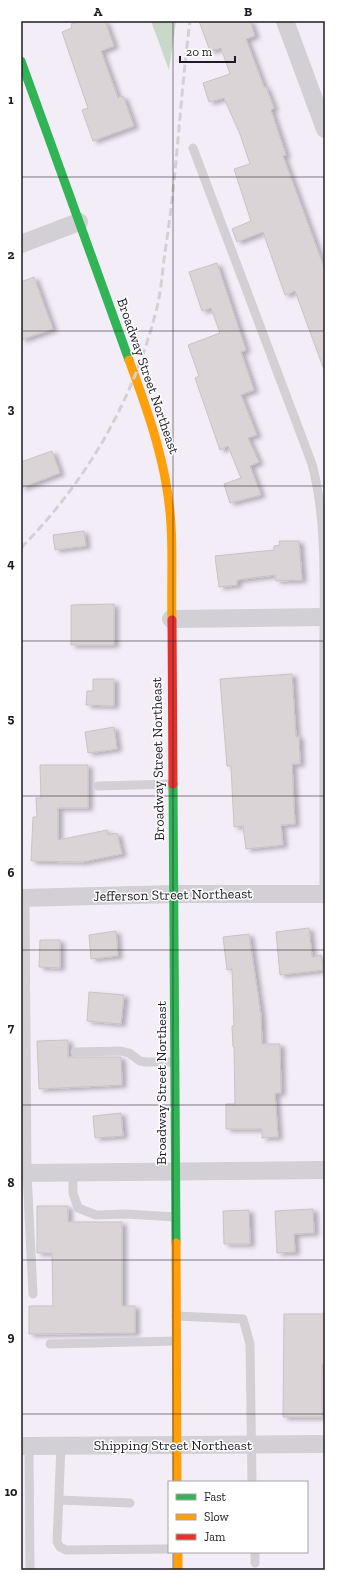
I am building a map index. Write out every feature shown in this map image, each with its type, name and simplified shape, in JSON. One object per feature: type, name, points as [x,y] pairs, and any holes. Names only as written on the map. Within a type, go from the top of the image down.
[{"type":"main road","name":"Broadway Street Northeast","points":[[21,61],[151,420],[162,460],[168,495],[171,525],[177,1481]]},
{"type":"main road","points":[[178,1553],[178,1570]]},
{"type":"street","points":[[285,21],[325,129]]},
{"type":"street","points":[[21,244],[79,222]]},
{"type":"street","points":[[171,619],[324,617]]},
{"type":"street","name":"Jefferson Street Northeast","points":[[23,898],[174,894],[325,894]]},
{"type":"street","points":[[24,1173],[325,1170]]},
{"type":"street","name":"Shipping Street Northeast","points":[[25,1446],[325,1444]]},
{"type":"lane","points":[[193,148],[312,464],[321,506],[325,675],[325,894]]},
{"type":"lane","points":[[98,786],[173,784]]},
{"type":"lane","points":[[23,898],[24,1173],[33,1294]]},
{"type":"lane","points":[[75,1052],[121,1051],[129,1053],[140,1061],[175,1062]]},
{"type":"lane","points":[[73,1173],[73,1193],[78,1208],[96,1215],[126,1214],[175,1217]]},
{"type":"lane","points":[[176,1316],[243,1319],[250,1344],[252,1481]]},
{"type":"lane","points":[[50,1344],[176,1341]]},
{"type":"lane","points":[[25,1446],[30,1570]]},
{"type":"lane","points":[[61,1446],[57,1542],[60,1547],[66,1550],[168,1549]]},
{"type":"lane","points":[[59,1500],[130,1502]]},
{"type":"lane","points":[[255,1553],[255,1563]]},
{"type":"green space","points":[[151,21],[176,21],[169,70]]},
{"type":"building","points":[[80,21],[105,21],[114,46],[101,51],[118,98],[123,96],[134,126],[93,141],[82,110],[88,108],[62,32],[72,28],[71,24]]},
{"type":"building","points":[[199,21],[250,21],[255,36],[246,39],[264,87],[266,87],[274,108],[271,110],[286,155],[283,156],[325,270],[325,367],[323,367],[295,291],[285,295],[263,232],[237,242],[232,229],[251,221],[234,169],[250,164],[240,134],[224,98],[209,102],[203,83],[230,74],[221,48],[210,51]]},
{"type":"building","points":[[217,263],[246,350],[241,352],[254,390],[241,395],[257,435],[248,438],[259,462],[250,466],[261,495],[230,503],[224,484],[241,478],[228,446],[220,450],[195,378],[199,376],[188,345],[220,333],[211,308],[202,311],[189,272]]},
{"type":"building","points":[[34,277],[53,329],[21,340],[21,282]]},
{"type":"building","points":[[52,451],[60,473],[21,488],[21,462]]},
{"type":"building","points":[[84,531],[86,546],[55,550],[53,535]]},
{"type":"building","points":[[279,541],[299,541],[302,580],[276,581],[275,575],[237,580],[237,585],[219,587],[215,556],[274,550],[274,546],[280,545]]},
{"type":"building","points":[[114,604],[114,645],[71,645],[71,605]]},
{"type":"building","points":[[292,674],[296,737],[299,736],[300,764],[292,764],[295,824],[281,825],[283,845],[246,849],[243,826],[234,827],[231,766],[227,766],[220,679]]},
{"type":"building","points":[[93,679],[114,679],[114,706],[86,705],[87,691],[93,691]]},
{"type":"building","points":[[114,727],[117,749],[88,753],[85,732]]},
{"type":"building","points":[[40,765],[88,765],[88,808],[58,808],[58,840],[107,830],[108,835],[117,833],[122,854],[82,862],[31,861],[33,817],[37,817],[36,798],[41,798]]},
{"type":"building","points":[[309,928],[312,957],[321,955],[323,970],[280,975],[276,932]]},
{"type":"building","points":[[116,931],[118,956],[91,959],[89,935]]},
{"type":"building","points":[[249,934],[261,1015],[262,1044],[280,1044],[281,1093],[275,1093],[278,1137],[262,1138],[262,1129],[226,1129],[226,1104],[235,1104],[232,1026],[234,1026],[232,969],[227,970],[223,937]]},
{"type":"building","points":[[40,940],[60,940],[60,968],[39,967]]},
{"type":"building","points":[[89,992],[124,995],[121,1024],[87,1021]]},
{"type":"building","points":[[68,1040],[68,1057],[121,1057],[122,1085],[39,1089],[37,1041]]},
{"type":"building","points":[[121,1113],[123,1136],[95,1138],[93,1116]]},
{"type":"building","points":[[37,1206],[68,1206],[68,1222],[122,1222],[122,1306],[135,1306],[135,1333],[29,1334],[29,1306],[53,1306],[52,1253],[37,1253]]},
{"type":"building","points":[[313,1209],[314,1233],[294,1234],[295,1252],[277,1253],[275,1211]]},
{"type":"building","points":[[249,1210],[250,1244],[224,1244],[223,1211]]},
{"type":"building","points":[[284,1314],[325,1314],[325,1364],[322,1364],[322,1417],[283,1417]]},
{"type":"railway","points":[[21,548],[66,497],[103,440],[119,410],[145,348],[157,307],[161,284],[173,195],[190,21]]},
{"type":"traffic: fast","points":[[21,61],[129,360]]},
{"type":"traffic: fast","points":[[173,784],[176,1243]]},
{"type":"traffic: slow","points":[[129,360],[144,401],[162,462],[166,483],[172,537],[172,620]]},
{"type":"traffic: slow","points":[[176,1243],[177,1481]]},
{"type":"traffic: slow","points":[[178,1553],[178,1570]]},
{"type":"traffic: jam","points":[[172,620],[173,784]]}]
